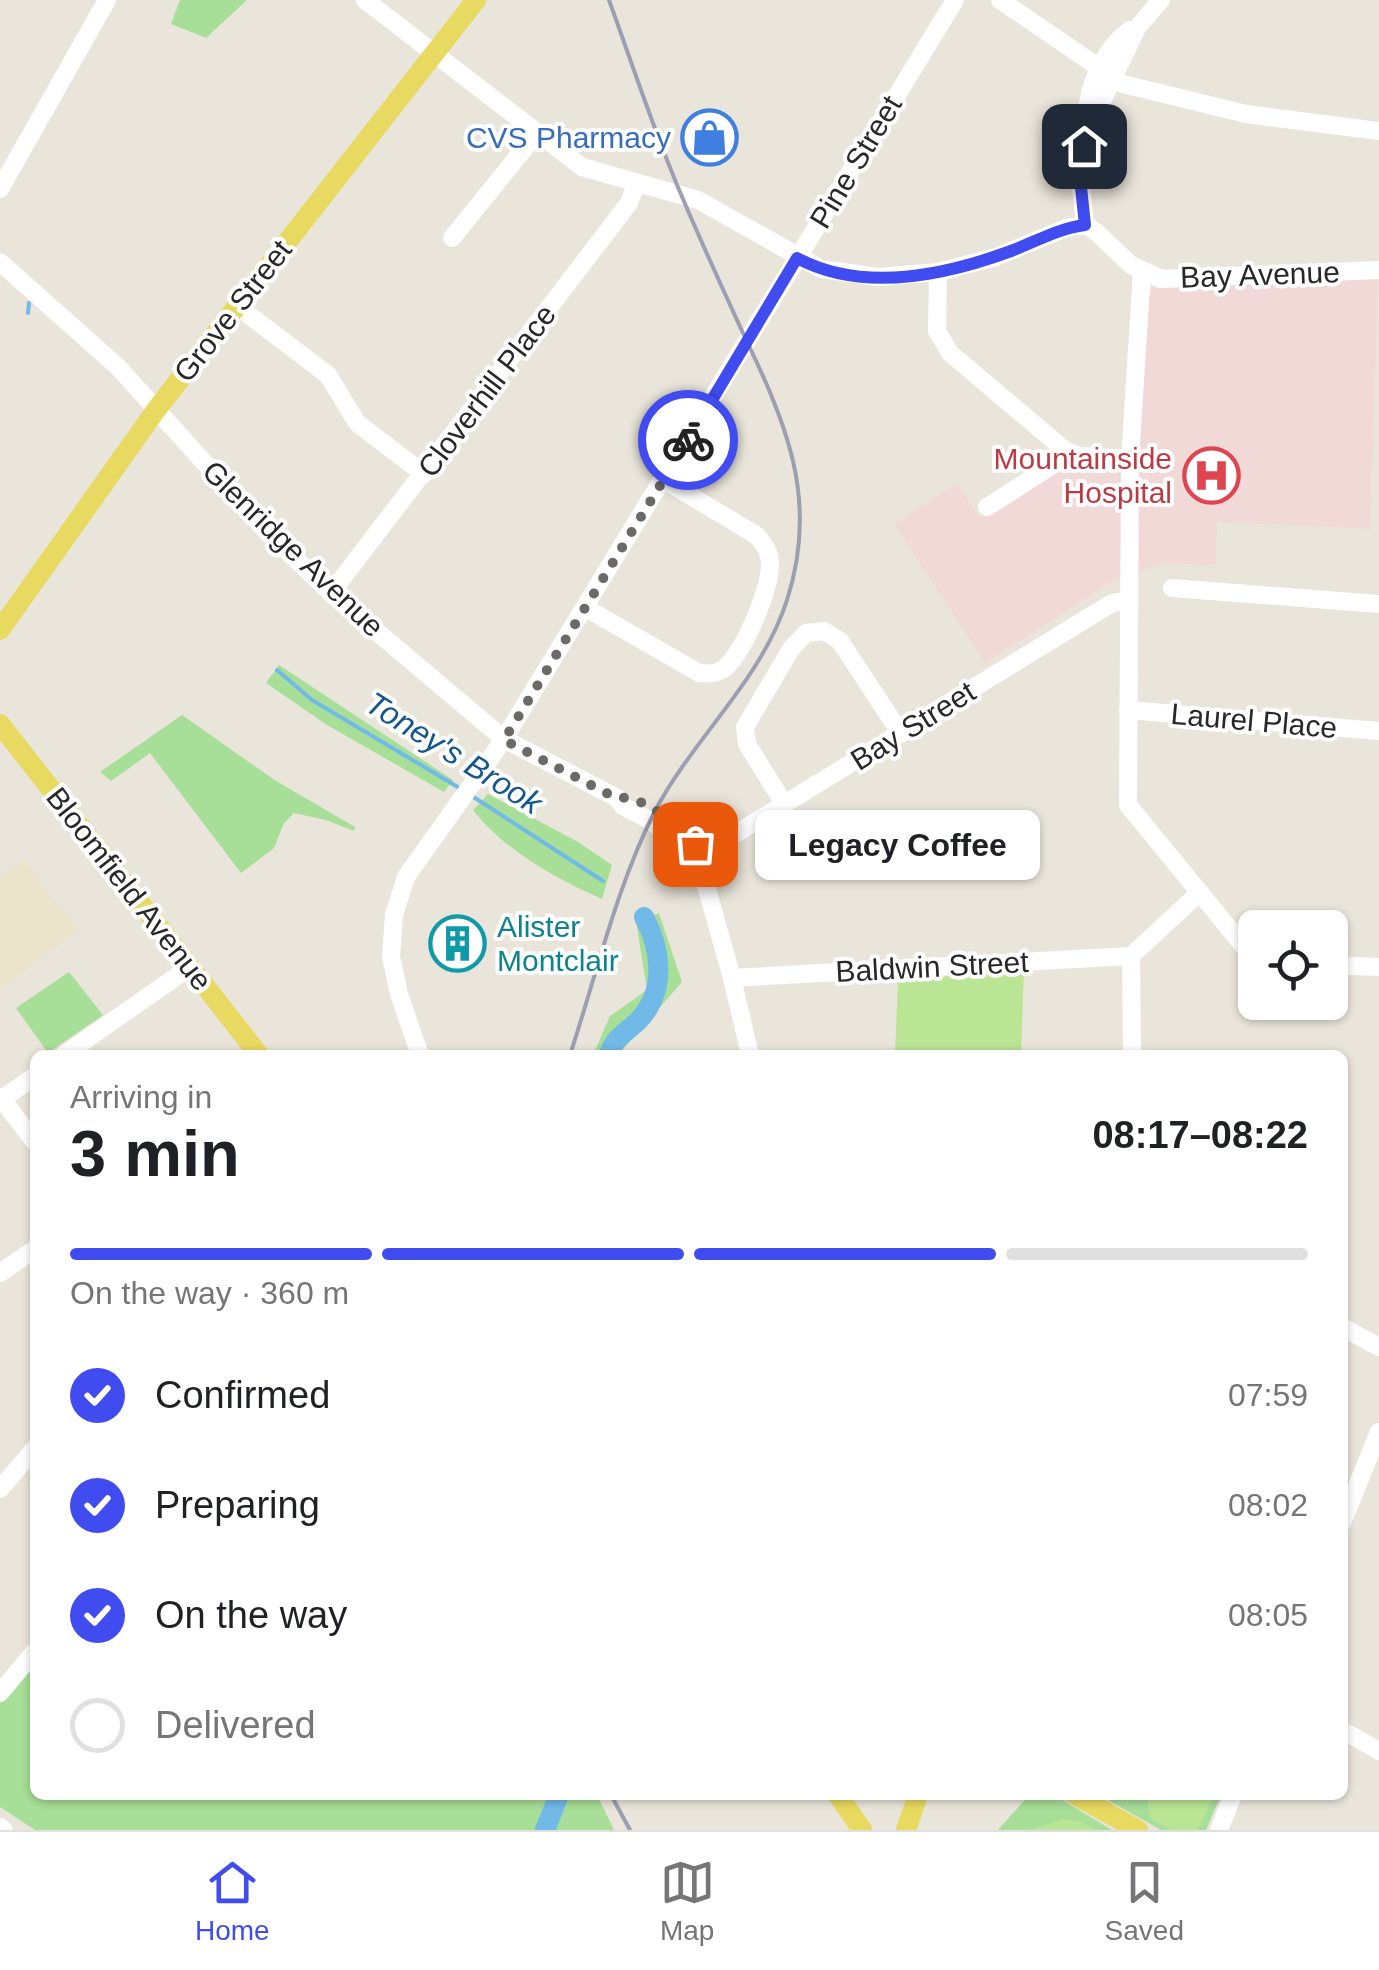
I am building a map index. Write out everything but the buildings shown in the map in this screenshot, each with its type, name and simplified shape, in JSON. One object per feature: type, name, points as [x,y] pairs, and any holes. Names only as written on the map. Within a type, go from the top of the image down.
[{"type":"main road","name":"Grove Street","points":[[0,630],[156,410],[476,0]]},
{"type":"main road","name":"Bloomfield Avenue","points":[[0,724],[254,1050]]},
{"type":"main road","points":[[841,1800],[862,1830]]},
{"type":"main road","points":[[906,1830],[916,1800]]},
{"type":"main road","points":[[1084,1800],[1138,1830]]},
{"type":"street","points":[[0,189],[107,0]]},
{"type":"street","points":[[365,0],[590,172],[698,200],[821,269],[892,277],[938,272],[1085,225]]},
{"type":"street","name":"Pine Street","points":[[418,1050],[394,976],[392,927],[406,876],[504,740],[955,0]]},
{"type":"street","points":[[1000,0],[1105,74],[1231,111],[1379,130]]},
{"type":"street","points":[[1161,0],[1105,74],[1097,117],[1088,131],[1080,178],[1085,225],[1142,272],[1130,460],[1128,805],[1238,939]]},
{"type":"street","points":[[452,238],[536,134]]},
{"type":"street","name":"Cloverhill Place","points":[[332,593],[630,203],[636,184]]},
{"type":"street","name":"Glenridge Avenue","points":[[0,262],[118,367],[268,533],[504,740],[616,798],[698,857]]},
{"type":"street","name":"Bay Avenue","points":[[1142,272],[1172,279],[1379,270]]},
{"type":"street","points":[[938,272],[937,331],[944,347],[1066,452],[1130,460]]},
{"type":"street","points":[[236,306],[328,375],[357,423],[424,474]]},
{"type":"street","points":[[987,508],[1056,464],[1066,452]]},
{"type":"street","points":[[586,608],[699,674],[720,672],[734,659],[765,589],[770,562],[767,546],[756,535],[664,480]]},
{"type":"street","points":[[1172,588],[1379,604]]},
{"type":"street","name":"Bay Street","points":[[698,857],[1112,603],[1129,600]]},
{"type":"street","points":[[785,805],[748,744],[745,727],[798,639],[814,631],[833,636],[845,646],[900,734]]},
{"type":"street","name":"Laurel Place","points":[[1128,710],[1379,731]]},
{"type":"street","points":[[698,857],[749,1050]]},
{"type":"street","points":[[1132,1050],[1132,956],[1200,892]]},
{"type":"street","name":"Baldwin Street","points":[[732,978],[1132,956]]},
{"type":"street","points":[[71,1050],[190,966]]},
{"type":"street","points":[[1348,966],[1379,967]]},
{"type":"street","points":[[30,1079],[1,1098],[30,1136]]},
{"type":"street","points":[[0,1273],[30,1252]]},
{"type":"street","points":[[1348,1330],[1379,1347]]},
{"type":"street","points":[[1348,1514],[1371,1478],[1379,1432]]},
{"type":"street","points":[[0,1489],[30,1454]]},
{"type":"street","points":[[0,1693],[30,1657]]},
{"type":"street","points":[[1348,1733],[1379,1751]]},
{"type":"street","points":[[1219,1830],[1231,1800]]},
{"type":"shaded area","name":"Mountainside Hospital","points":[[1378,279],[1370,529],[1217,522],[1216,565],[1163,563],[1113,581],[985,663],[894,524],[957,483],[980,518],[1067,466],[1138,469],[1147,299],[1154,287]]},
{"type":"shaded area","points":[[23,860],[78,930],[0,989],[0,879]]},
{"type":"green space","points":[[180,0],[247,0],[206,38],[171,24]]},
{"type":"green space","points":[[279,665],[453,780],[444,792],[327,725],[266,683]]},
{"type":"green space","points":[[182,715],[276,781],[355,827],[354,831],[294,813],[284,823],[274,848],[241,873],[150,753],[111,781],[100,772]]},
{"type":"green space","points":[[488,794],[578,842],[612,865],[602,899],[549,873],[500,838],[473,810]]},
{"type":"green space","points":[[659,913],[682,982],[622,1050],[595,1050],[610,1016],[647,990],[636,921]]},
{"type":"green space","points":[[1024,969],[1021,1050],[895,1050],[898,981]]},
{"type":"green space","points":[[69,972],[103,1015],[52,1050],[46,1050],[16,1008]]},
{"type":"green space","points":[[30,1663],[30,1800],[599,1800],[614,1830],[35,1830],[0,1807],[0,1699]]},
{"type":"green space","points":[[1025,1800],[1062,1800],[1112,1830],[998,1830]]},
{"type":"green space","points":[[1108,1800],[1219,1800],[1206,1830],[1161,1830]]},
{"type":"green space","points":[[1148,1800],[1212,1800],[1198,1830],[1170,1830],[1150,1818]]},
{"type":"green space","points":[[1065,1819],[1097,1830],[1029,1830]]},
{"type":"waterway","name":"Toney's Brook","points":[[28,313],[29,303]]},
{"type":"waterway","name":"Toney's Brook","points":[[277,670],[312,700],[461,789]]},
{"type":"waterway","name":"Toney's Brook","points":[[469,794],[603,881]]},
{"type":"waterway","name":"Toney's Brook","points":[[611,1050],[648,1009],[654,996],[657,956],[644,917]]},
{"type":"waterway","name":"Toney's Brook","points":[[545,1830],[557,1800]]},
{"type":"railway","points":[[572,1050],[618,900],[642,839],[671,784],[761,657],[787,600],[800,528],[799,494],[784,429],[673,175],[609,0]]},
{"type":"railway","points":[[614,1800],[630,1830]]},
{"type":"way so far","points":[[688,440],[504,740],[616,798],[627,796],[671,823],[695,844]]},
{"type":"place","name":"CVS Pharmacy","points":[[710,138]]},
{"type":"place","name":"Mountainside Hospital","points":[[1211,476]]},
{"type":"place","name":"Legacy Coffee","points":[[695,844]]},
{"type":"place","name":"Alister Montclair","points":[[458,944]]},
{"type":"route","points":[[688,440],[797,258],[811,266],[861,276],[922,274],[996,256],[1066,228],[1085,225],[1080,178],[1084,146]]}]
